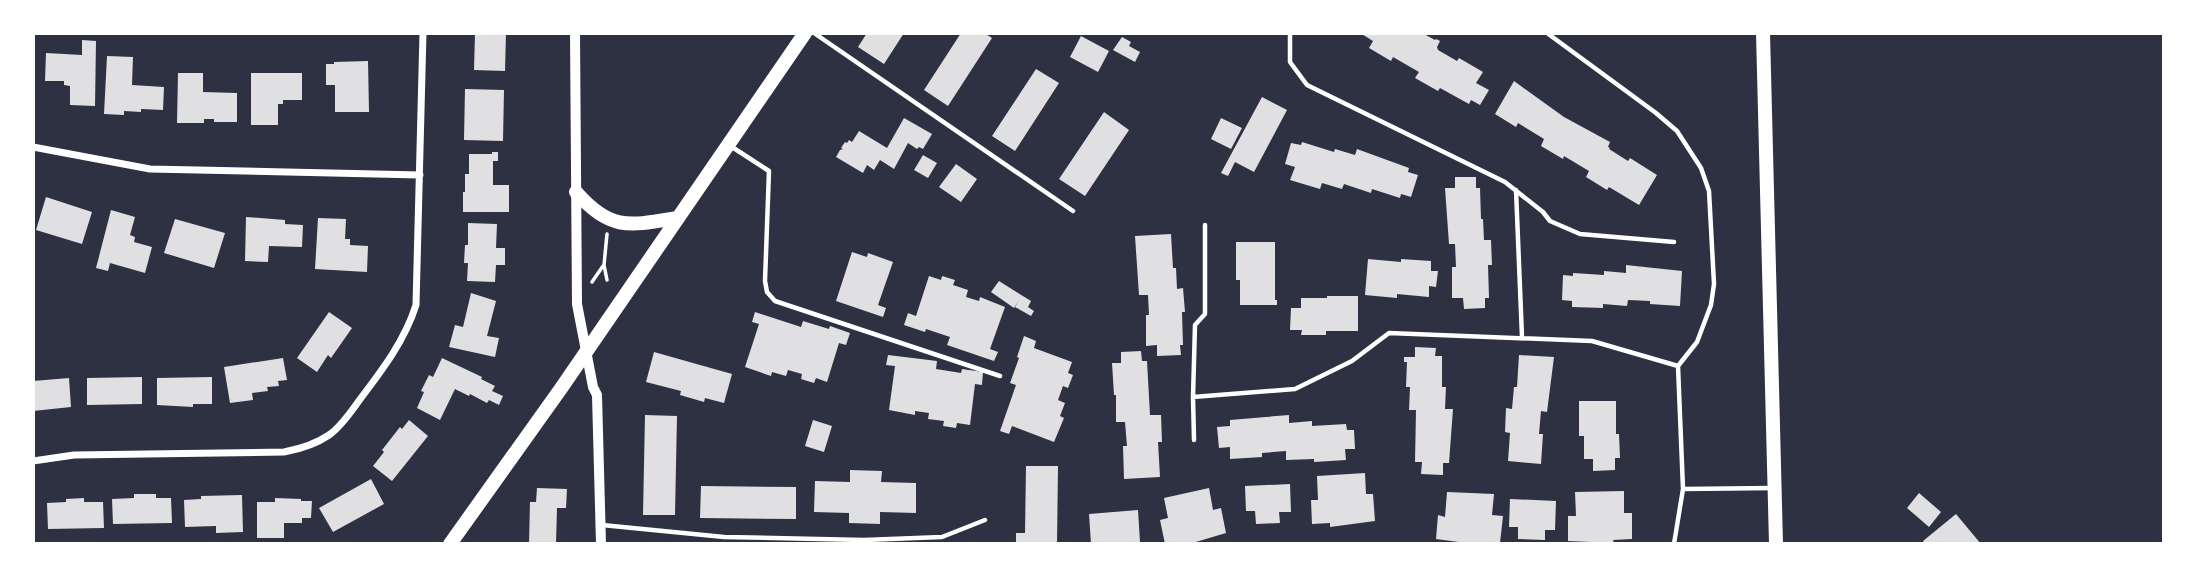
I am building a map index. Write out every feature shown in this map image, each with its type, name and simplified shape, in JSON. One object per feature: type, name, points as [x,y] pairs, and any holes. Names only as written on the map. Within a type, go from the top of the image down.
[{"type":"main road","points":[[450,544],[805,33]]},
{"type":"main road","points":[[1763,33],[1776,544]]},
{"type":"main road","points":[[576,192],[592,210],[611,221],[652,222],[677,218]]},
{"type":"street","points":[[33,461],[74,455],[284,452],[318,441],[330,434],[347,417],[388,362],[411,322],[416,305],[423,33]]},
{"type":"street","points":[[575,33],[577,304],[593,387],[597,395],[601,544]]},
{"type":"street","points":[[33,147],[150,169],[420,175]]},
{"type":"lane","points":[[814,33],[1073,211]]},
{"type":"lane","points":[[1290,33],[1290,62],[1307,85],[1505,181],[1550,221],[1580,234],[1674,242]]},
{"type":"lane","points":[[1547,33],[1677,131],[1701,168],[1709,191],[1714,284],[1711,305],[1697,342],[1678,366],[1683,489],[1674,544]]},
{"type":"lane","points":[[728,144],[769,171],[765,281],[767,292],[775,301],[1000,376]]},
{"type":"lane","points":[[1516,190],[1522,337]]},
{"type":"lane","points":[[1194,440],[1195,325],[1205,314],[1205,225]]},
{"type":"lane","points":[[1193,397],[1294,389],[1352,361],[1389,333],[1592,341],[1678,366]]},
{"type":"lane","points":[[1683,489],[1774,488]]},
{"type":"lane","points":[[601,525],[724,537],[864,540],[942,537],[985,520]]},
{"type":"path","points":[[607,280],[604,245],[608,230]]},
{"type":"path","points":[[592,282],[604,265]]},
{"type":"building","points":[[475,33],[506,33],[505,71],[474,70]]},
{"type":"building","points":[[867,33],[904,33],[884,64],[858,47]]},
{"type":"building","points":[[961,33],[984,33],[992,38],[948,106],[924,90]]},
{"type":"building","points":[[1360,33],[1422,33],[1436,39],[1440,41],[1438,50],[1483,72],[1476,83],[1489,90],[1480,105],[1471,100],[1469,104],[1440,88],[1438,91],[1415,78],[1419,72],[1393,57],[1391,61],[1369,48],[1373,41]]},
{"type":"building","points":[[1081,36],[1109,51],[1098,72],[1070,57]]},
{"type":"building","points":[[1122,37],[1131,42],[1129,46],[1140,52],[1135,62],[1113,50]]},
{"type":"building","points":[[82,40],[96,41],[95,106],[70,105],[70,86],[64,85],[64,81],[45,81],[46,53],[82,55]]},
{"type":"building","points":[[107,56],[133,57],[132,85],[164,87],[163,110],[141,109],[141,112],[124,111],[124,115],[104,114]]},
{"type":"building","points":[[368,61],[369,112],[335,112],[335,85],[326,85],[326,64]]},
{"type":"building","points":[[1036,69],[1059,83],[1015,151],[992,136]]},
{"type":"building","points":[[178,73],[203,73],[203,92],[237,93],[237,122],[204,119],[204,123],[177,123]]},
{"type":"building","points":[[251,73],[302,73],[302,100],[283,100],[283,104],[278,104],[278,125],[251,125]]},
{"type":"building","points":[[1514,81],[1564,117],[1610,142],[1609,149],[1657,175],[1639,205],[1609,187],[1607,190],[1586,177],[1589,171],[1541,146],[1544,139],[1518,123],[1516,127],[1495,114]]},
{"type":"building","points":[[465,89],[504,90],[503,141],[464,140]]},
{"type":"building","points":[[1262,97],[1287,110],[1254,172],[1235,162],[1228,176],[1221,173]]},
{"type":"building","points":[[1104,112],[1129,130],[1085,196],[1059,179]]},
{"type":"building","points":[[904,118],[932,134],[923,149],[917,149],[908,143],[894,169],[880,160],[874,170],[867,165],[863,173],[836,157],[845,142],[852,142],[859,131],[887,148]]},
{"type":"building","points":[[1221,118],[1242,128],[1231,149],[1211,139]]},
{"type":"building","points":[[1302,142],[1355,155],[1357,149],[1409,168],[1408,172],[1418,175],[1411,197],[1401,194],[1400,198],[1372,189],[1371,193],[1344,184],[1342,189],[1322,183],[1320,189],[1290,180],[1295,167],[1285,164],[1291,143],[1301,145]]},
{"type":"building","points":[[498,152],[498,161],[493,161],[493,185],[509,185],[509,212],[463,212],[469,154]]},
{"type":"building","points":[[923,155],[937,163],[928,178],[914,170]]},
{"type":"building","points":[[956,164],[977,179],[961,202],[939,187]]},
{"type":"building","points":[[1455,177],[1476,177],[1476,188],[1480,188],[1484,240],[1491,240],[1492,265],[1488,265],[1489,298],[1485,298],[1485,308],[1464,309],[1463,298],[1452,298],[1452,267],[1456,267],[1455,244],[1449,244],[1445,188],[1455,188]]},
{"type":"building","points":[[46,197],[92,212],[82,244],[36,230]]},
{"type":"building","points":[[111,210],[135,217],[130,235],[135,237],[134,242],[152,247],[145,273],[110,263],[108,271],[96,268]]},
{"type":"building","points":[[246,217],[285,220],[285,224],[303,225],[302,247],[269,246],[268,262],[245,261]]},
{"type":"building","points":[[318,218],[346,219],[345,239],[350,239],[350,245],[368,246],[367,272],[315,269]]},
{"type":"building","points":[[175,219],[225,233],[214,268],[164,253]]},
{"type":"building","points":[[468,223],[497,224],[496,248],[505,248],[505,265],[496,265],[495,282],[467,281],[468,263],[464,263],[465,245],[468,245]]},
{"type":"building","points":[[1171,234],[1177,289],[1183,288],[1183,345],[1180,345],[1181,355],[1157,356],[1157,345],[1146,346],[1148,295],[1139,295],[1135,236]]},
{"type":"building","points":[[1236,242],[1275,242],[1277,305],[1240,305],[1240,280],[1236,280]]},
{"type":"building","points":[[852,252],[867,257],[868,253],[893,262],[878,305],[886,308],[883,317],[836,301]]},
{"type":"building","points":[[1368,259],[1431,261],[1431,271],[1438,271],[1436,287],[1429,286],[1429,297],[1365,295]]},
{"type":"building","points":[[1626,265],[1682,271],[1680,306],[1628,300],[1627,306],[1603,304],[1603,308],[1572,307],[1572,301],[1562,300],[1563,275],[1604,275],[1604,271],[1626,273]]},
{"type":"building","points":[[929,276],[941,280],[942,276],[955,280],[953,285],[968,290],[966,297],[979,301],[980,297],[1005,307],[990,349],[998,352],[994,361],[947,345],[950,337],[904,325],[908,313],[916,316]]},
{"type":"building","points":[[999,281],[1031,301],[1028,307],[1034,311],[1031,316],[1015,307],[1019,300],[1014,308],[991,292]]},
{"type":"building","points":[[471,293],[496,301],[487,336],[499,338],[495,357],[449,347],[455,325],[463,327]]},
{"type":"building","points":[[1358,296],[1358,331],[1326,331],[1326,335],[1301,335],[1302,330],[1290,330],[1291,308],[1301,308],[1301,298]]},
{"type":"building","points":[[329,312],[352,328],[331,358],[328,355],[317,372],[297,358]]},
{"type":"building","points":[[755,312],[801,327],[803,321],[850,333],[846,345],[839,343],[827,382],[816,378],[814,383],[801,379],[802,374],[788,370],[786,376],[772,372],[771,376],[745,367],[759,324],[752,322]]},
{"type":"building","points":[[1024,336],[1036,341],[1034,348],[1072,362],[1068,373],[1073,375],[1068,388],[1063,386],[1058,400],[1065,403],[1060,416],[1064,418],[1054,442],[1012,426],[1009,434],[1000,431],[1016,385],[1010,383]]},
{"type":"building","points":[[1415,347],[1436,348],[1435,356],[1442,356],[1442,387],[1446,387],[1445,409],[1453,409],[1449,463],[1443,463],[1443,475],[1421,474],[1422,462],[1415,462],[1416,410],[1409,410],[1410,387],[1406,387],[1407,362],[1404,362],[1404,357],[1415,357]]},
{"type":"building","points":[[1141,351],[1142,361],[1147,361],[1150,415],[1161,415],[1162,442],[1158,442],[1160,477],[1124,479],[1123,446],[1127,446],[1125,422],[1116,422],[1112,363],[1121,363],[1121,352]]},
{"type":"building","points":[[654,352],[732,374],[724,403],[705,398],[704,402],[680,395],[681,391],[646,382]]},
{"type":"building","points":[[888,355],[937,361],[936,369],[961,373],[962,369],[983,372],[982,385],[975,384],[970,425],[957,423],[956,428],[943,426],[944,421],[928,419],[929,413],[915,411],[915,415],[889,410],[895,366],[886,365]]},
{"type":"building","points":[[1519,355],[1554,357],[1547,412],[1541,411],[1541,464],[1508,461],[1510,433],[1505,432],[1506,408],[1512,409],[1514,387],[1517,387]]},
{"type":"building","points":[[283,358],[287,380],[278,381],[279,386],[267,387],[268,391],[252,393],[253,400],[230,403],[224,367]]},
{"type":"building","points":[[442,358],[495,386],[492,391],[503,396],[499,405],[489,400],[487,403],[455,389],[440,420],[417,408],[429,375],[433,377]]},
{"type":"building","points":[[142,377],[142,404],[87,405],[87,378]]},
{"type":"building","points":[[212,377],[212,404],[193,404],[193,407],[157,405],[157,378]]},
{"type":"building","points":[[69,378],[71,407],[33,411],[33,381]]},
{"type":"building","points":[[1579,401],[1616,401],[1616,434],[1619,434],[1620,458],[1615,458],[1615,470],[1593,471],[1593,459],[1584,459],[1584,436],[1579,436]]},
{"type":"building","points":[[645,415],[677,416],[675,515],[643,515]]},
{"type":"building","points":[[1289,415],[1289,423],[1312,421],[1312,426],[1346,424],[1347,430],[1354,430],[1355,449],[1345,449],[1346,460],[1314,462],[1314,459],[1286,460],[1286,451],[1262,453],[1262,457],[1230,459],[1230,447],[1219,448],[1217,427],[1230,426],[1230,420]]},
{"type":"building","points":[[409,420],[428,436],[392,481],[373,466],[400,427],[402,429]]},
{"type":"building","points":[[813,420],[832,426],[824,452],[805,446]]},
{"type":"building","points":[[1026,466],[1058,466],[1057,544],[1016,544],[1016,533],[1025,533]]},
{"type":"building","points":[[850,470],[882,471],[881,482],[916,483],[916,513],[880,512],[880,524],[849,523],[849,513],[814,512],[815,481],[850,482]]},
{"type":"building","points":[[1365,473],[1366,494],[1373,494],[1375,521],[1330,527],[1330,523],[1312,524],[1311,500],[1318,500],[1317,476]]},
{"type":"building","points":[[371,479],[384,504],[333,532],[319,508]]},
{"type":"building","points":[[1290,484],[1291,512],[1279,512],[1280,523],[1256,524],[1255,511],[1246,511],[1245,486]]},
{"type":"building","points":[[701,486],[796,487],[796,519],[700,518]]},
{"type":"building","points":[[537,488],[567,489],[566,508],[557,508],[556,544],[529,544],[530,502],[536,502]]},
{"type":"building","points":[[1209,488],[1213,510],[1221,508],[1226,533],[1189,544],[1165,544],[1160,520],[1168,518],[1164,498]]},
{"type":"building","points":[[1624,491],[1624,513],[1632,513],[1632,539],[1613,540],[1614,543],[1568,541],[1568,516],[1576,516],[1575,492]]},
{"type":"building","points":[[1447,492],[1494,494],[1492,515],[1503,516],[1500,543],[1474,544],[1436,539],[1438,515],[1445,517]]},
{"type":"building","points":[[1919,493],[1941,512],[1929,527],[1907,508]]},
{"type":"building","points":[[134,494],[156,494],[156,498],[171,498],[172,523],[113,524],[112,499],[134,498]]},
{"type":"building","points":[[242,495],[243,532],[216,533],[216,526],[185,527],[184,500],[201,499],[201,496]]},
{"type":"building","points":[[84,498],[84,502],[103,502],[104,528],[48,529],[47,503]]},
{"type":"building","points":[[275,498],[312,501],[311,518],[302,518],[302,523],[284,523],[284,538],[257,538],[257,502],[275,502]]},
{"type":"building","points":[[1510,499],[1556,501],[1555,530],[1545,530],[1545,540],[1518,539],[1518,527],[1509,527]]},
{"type":"building","points":[[1138,510],[1140,542],[1091,544],[1089,514]]},
{"type":"building","points":[[1956,514],[1981,544],[1926,544],[1923,541]]}]
